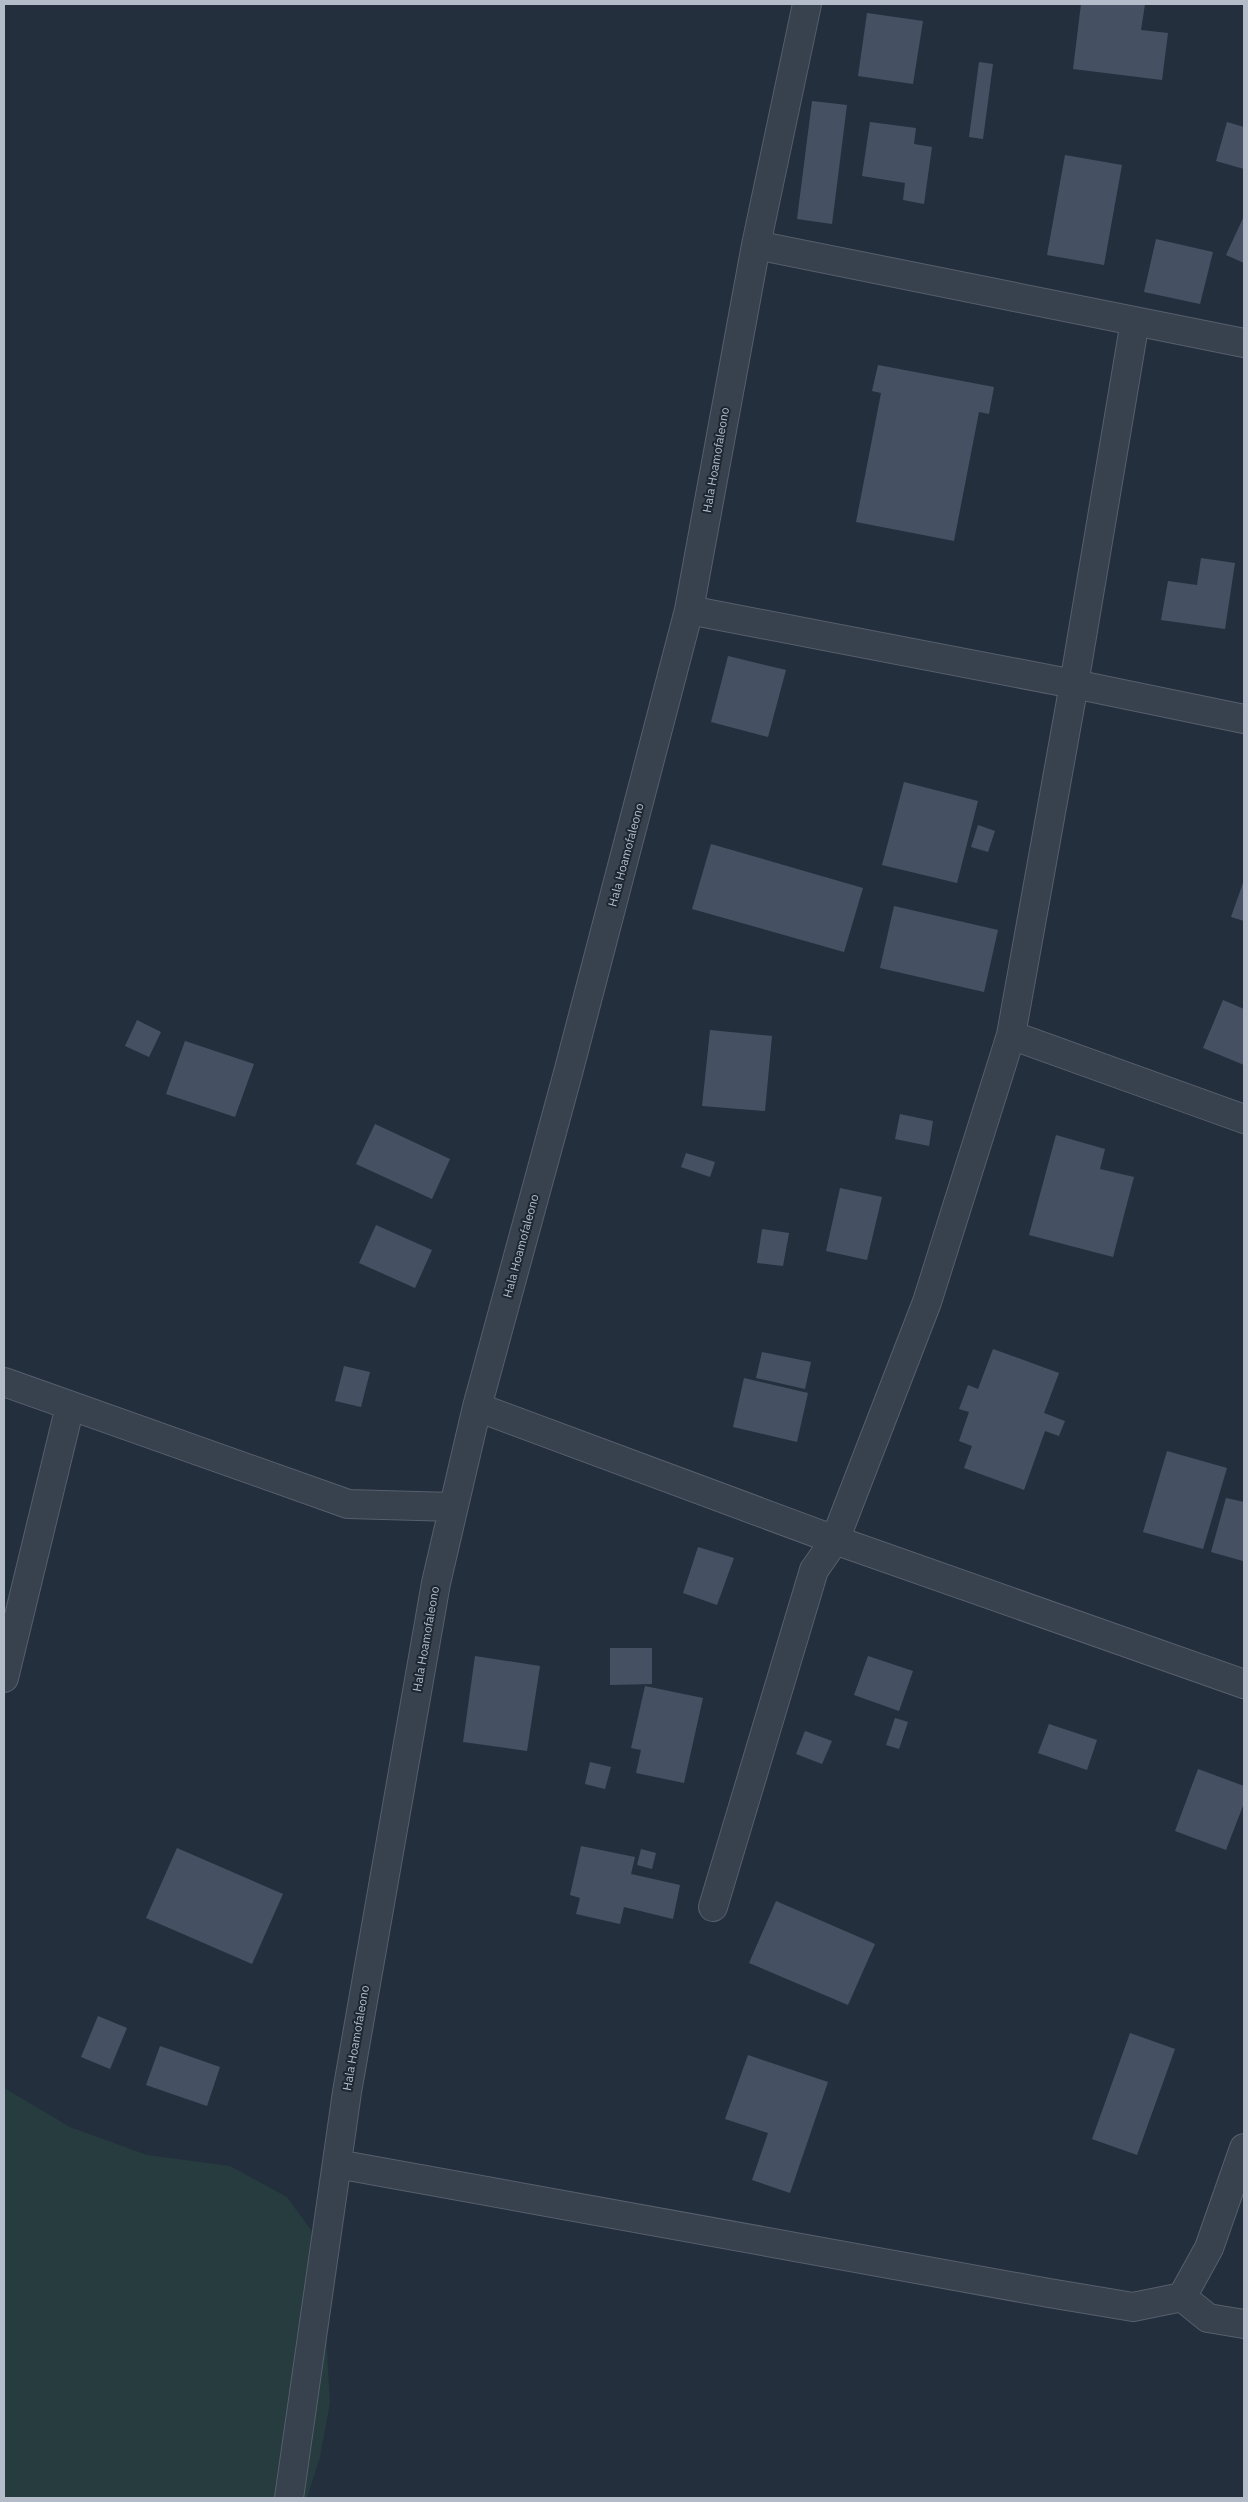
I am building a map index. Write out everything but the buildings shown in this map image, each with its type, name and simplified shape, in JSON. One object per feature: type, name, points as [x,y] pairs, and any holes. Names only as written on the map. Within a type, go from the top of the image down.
[{"type":"street","name":"Hala Hoamofaleono","points":[[290,2498],[347,2092],[434,1592],[477,1407],[571,1064],[689,610],[756,246],[807,4]]},
{"type":"street","points":[[756,246],[1244,343]]},
{"type":"street","points":[[713,1907],[814,1570],[834,1540],[927,1302],[1011,1035],[1074,684],[1135,322]]},
{"type":"street","points":[[689,610],[1074,684],[1244,719]]},
{"type":"street","points":[[1011,1035],[1244,1120]]},
{"type":"street","points":[[4,1382],[348,1504],[454,1507]]},
{"type":"street","points":[[4,1678],[70,1406]]},
{"type":"street","points":[[477,1407],[834,1540],[1244,1684]]},
{"type":"street","points":[[1182,2298],[1209,2248],[1244,2148]]},
{"type":"street","points":[[337,2164],[1049,2294],[1133,2306],[1182,2298],[1208,2318],[1244,2324]]},
{"type":"green space","points":[[4,2088],[70,2127],[147,2155],[230,2166],[287,2197],[316,2237],[324,2300],[330,2403],[320,2457],[307,2498],[4,2498]]}]
